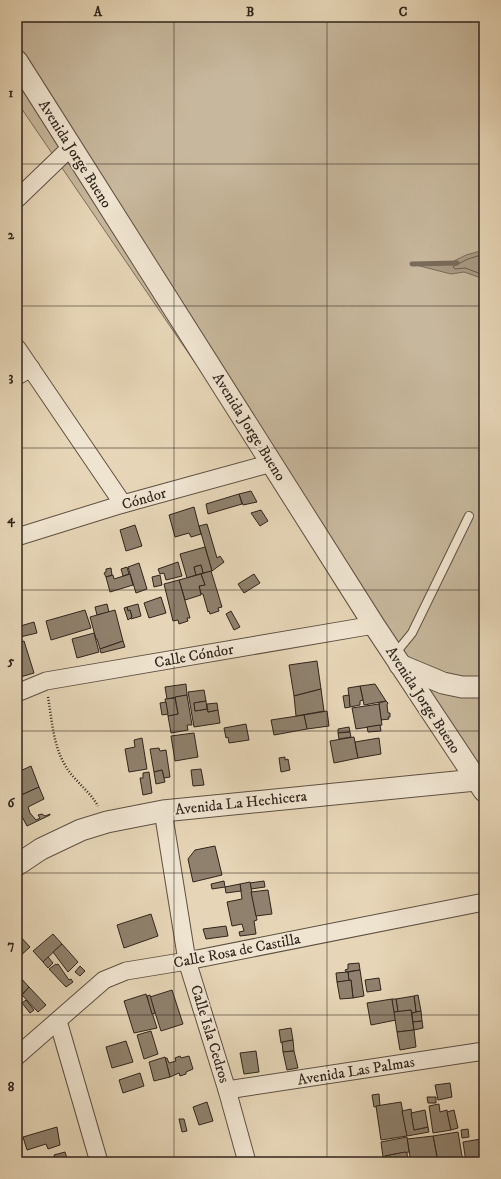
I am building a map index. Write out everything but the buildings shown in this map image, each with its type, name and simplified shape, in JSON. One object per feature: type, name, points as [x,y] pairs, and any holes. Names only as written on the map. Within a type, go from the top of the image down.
[{"type":"street","name":"Avenida Jorge Bueno","points":[[17,61],[374,625],[480,786]]},
{"type":"street","points":[[17,199],[71,147]]},
{"type":"street","points":[[17,348],[24,372],[123,504]]},
{"type":"street","name":"Cóndor","points":[[17,537],[123,504],[272,463]]},
{"type":"street","name":"Calle Cóndor","points":[[17,693],[46,681],[374,625]]},
{"type":"street","points":[[397,660],[443,683],[462,687],[484,687]]},
{"type":"street","name":"Avenida La Hechicera","points":[[17,865],[41,849],[81,830],[107,822],[163,811],[480,786]]},
{"type":"street","name":"Calle Isla Cedros","points":[[163,811],[187,961],[227,1090],[247,1162]]},
{"type":"street","name":"Calle Rosa de Castilla","points":[[17,1056],[104,980],[126,971],[187,961],[484,902]]},
{"type":"street","points":[[58,1021],[99,1162]]},
{"type":"street","name":"Avenida Las Palmas","points":[[227,1090],[484,1051]]},
{"type":"lane","points":[[397,660],[412,633],[469,516]]},
{"type":"path","points":[[46,681],[55,744],[65,766],[94,799],[107,822]]},
{"type":"shaded area","points":[[17,17],[484,17],[484,783],[374,625],[17,102]]},
{"type":"water","points":[[484,250],[484,279],[464,272],[451,274],[412,264],[450,263],[466,255]]},
{"type":"waterway","points":[[412,264],[457,263]]}]
